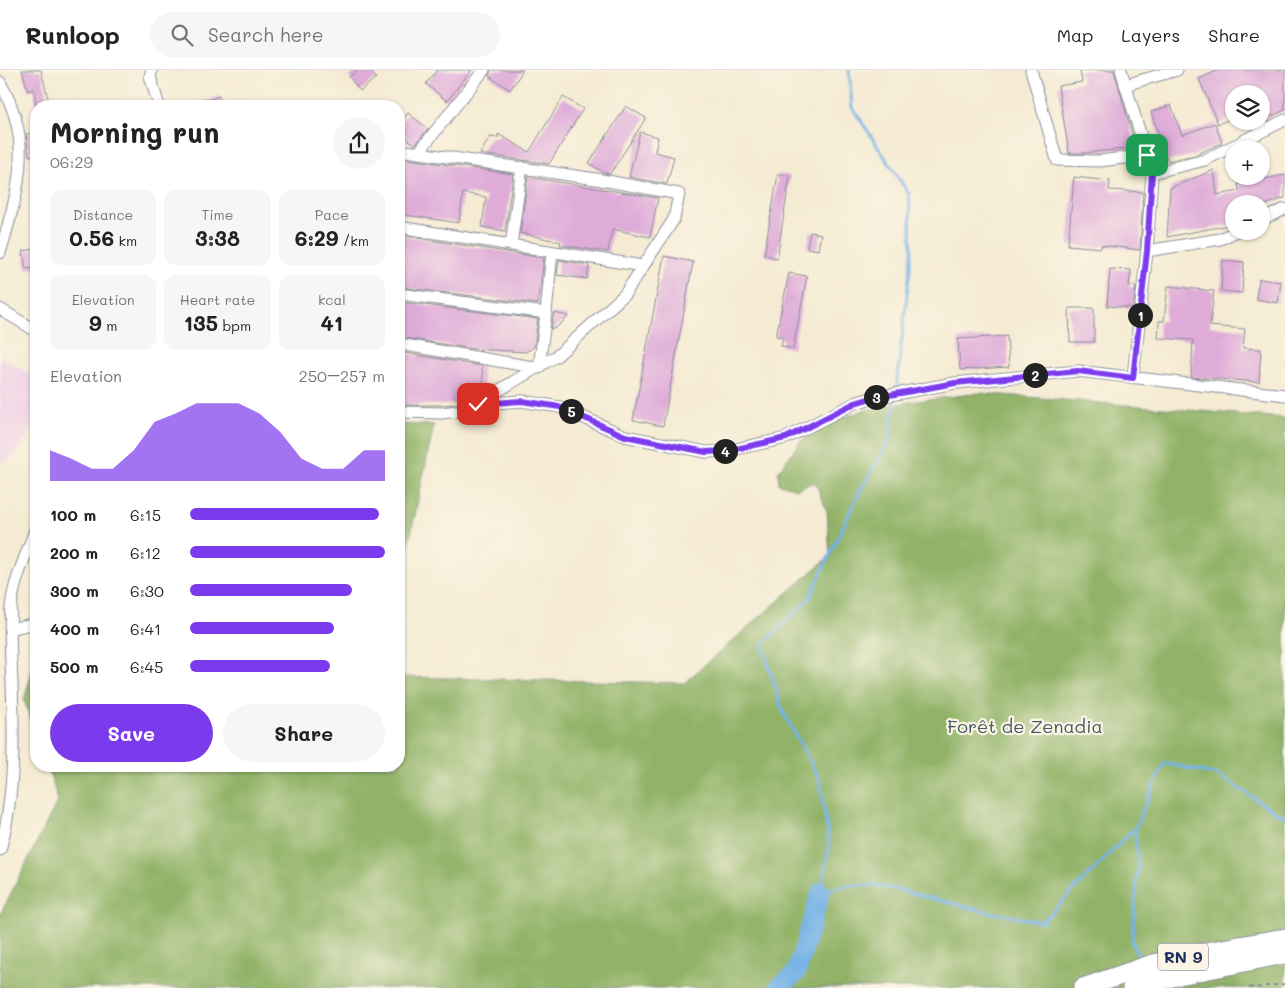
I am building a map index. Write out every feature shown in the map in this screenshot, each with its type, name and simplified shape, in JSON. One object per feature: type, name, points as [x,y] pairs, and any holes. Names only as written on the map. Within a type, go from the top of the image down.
[{"type":"highway","name":"RN 9","points":[[1083,988],[1150,965],[1185,956],[1285,938]]},
{"type":"highway","name":"RN 9","points":[[1132,988],[1180,975],[1285,954]]},
{"type":"street","points":[[152,70],[150,76],[157,100]]},
{"type":"street","points":[[418,153],[484,70]]},
{"type":"street","points":[[1032,70],[1057,160],[1100,161],[1147,155]]},
{"type":"street","points":[[1121,70],[1152,172],[1147,251],[1133,378]]},
{"type":"street","points":[[1125,85],[1177,70]]},
{"type":"street","points":[[0,82],[17,124],[21,153],[19,182],[0,253]]},
{"type":"street","points":[[1152,172],[1205,160],[1285,120]]},
{"type":"street","points":[[405,151],[522,167],[679,194],[674,220],[625,294],[558,355],[466,410],[442,414],[405,412]]},
{"type":"street","points":[[510,245],[522,167]]},
{"type":"street","points":[[1270,216],[1285,209]]},
{"type":"street","points":[[405,228],[643,266]]},
{"type":"street","points":[[1147,251],[1225,237]]},
{"type":"street","points":[[539,368],[552,252]]},
{"type":"street","points":[[405,295],[546,313]]},
{"type":"street","points":[[0,309],[30,327]]},
{"type":"street","points":[[405,345],[539,368]]},
{"type":"street","points":[[478,404],[522,401],[560,407],[625,436],[706,452],[727,451],[786,438],[855,403],[955,383],[1078,371],[1285,395]]},
{"type":"street","points":[[0,850],[9,810],[11,781],[13,709],[10,629],[14,586],[30,543]]},
{"type":"street","points":[[10,629],[30,624]]},
{"type":"path","points":[[1249,988],[1285,984]]},
{"type":"shaded area","points":[[0,357],[30,374],[30,433],[13,456],[0,464]]},
{"type":"green space","name":"Forêt de Zenadia","points":[[979,393],[1285,418],[1285,988],[0,988],[0,915],[58,800],[49,772],[405,772],[405,677],[684,683],[830,556],[827,511],[815,482],[797,489],[779,484],[778,472],[800,442],[837,420],[862,411],[888,405]]},
{"type":"green space","points":[[405,424],[434,425],[405,562]]},
{"type":"green space","points":[[30,678],[30,718],[24,700]]},
{"type":"building","points":[[22,70],[41,70],[48,100],[35,100],[34,89],[28,91]]},
{"type":"building","points":[[358,70],[370,70],[376,78],[360,91],[349,77]]},
{"type":"building","points":[[437,70],[472,70],[447,101],[426,84]]},
{"type":"building","points":[[491,70],[523,70],[510,90],[489,76]]},
{"type":"building","points":[[1080,70],[1114,70],[1136,148],[1069,153],[1058,86],[1082,82]]},
{"type":"building","points":[[1219,70],[1285,70],[1285,110],[1270,117],[1270,85],[1225,85],[1225,121],[1218,124],[1199,79]]},
{"type":"building","points":[[219,96],[221,100],[208,100]]},
{"type":"building","points":[[563,97],[583,109],[549,164],[480,154],[490,137],[498,138],[498,134],[529,152]]},
{"type":"building","points":[[1171,105],[1182,135],[1215,123],[1222,143],[1195,155],[1168,161],[1151,112]]},
{"type":"building","points":[[626,106],[646,118],[610,174],[604,173],[589,163]]},
{"type":"building","points":[[408,113],[428,129],[415,145],[405,137],[405,117]]},
{"type":"building","points":[[640,132],[658,137],[655,152],[674,157],[667,184],[629,177]]},
{"type":"building","points":[[26,134],[30,134],[30,156],[29,156]]},
{"type":"building","points":[[405,159],[513,174],[505,231],[482,227],[486,197],[463,193],[459,223],[405,215]]},
{"type":"building","points":[[1214,170],[1217,195],[1239,191],[1238,185],[1270,185],[1270,178],[1285,175],[1285,198],[1270,203],[1270,195],[1225,195],[1225,226],[1167,237],[1170,188]]},
{"type":"building","points":[[778,174],[790,176],[777,258],[764,255]]},
{"type":"building","points":[[528,177],[658,198],[650,237],[612,229],[608,252],[560,245],[561,242],[520,233]]},
{"type":"building","points":[[1074,177],[1110,181],[1109,190],[1143,192],[1140,250],[1101,245],[1101,248],[1068,245]]},
{"type":"building","points":[[810,232],[821,234],[818,250],[807,248]]},
{"type":"building","points":[[405,236],[544,258],[538,304],[405,288]]},
{"type":"building","points":[[30,250],[30,269],[26,269],[23,251]]},
{"type":"building","points":[[664,256],[693,262],[663,426],[633,420]]},
{"type":"building","points":[[559,260],[589,265],[587,279],[557,275]]},
{"type":"building","points":[[1223,260],[1244,262],[1242,293],[1221,291]]},
{"type":"building","points":[[1110,269],[1131,270],[1129,286],[1136,286],[1133,308],[1107,306]]},
{"type":"building","points":[[789,273],[807,276],[793,349],[781,346],[783,338],[776,336]]},
{"type":"building","points":[[1259,279],[1281,282],[1278,303],[1256,299]]},
{"type":"building","points":[[1168,286],[1214,291],[1210,326],[1245,329],[1243,348],[1261,349],[1259,382],[1191,377],[1193,340],[1158,338],[1159,321],[1164,321]]},
{"type":"building","points":[[405,303],[538,319],[534,347],[526,352],[473,349],[405,338]]},
{"type":"building","points":[[1069,308],[1094,308],[1094,342],[1070,342]]},
{"type":"building","points":[[554,313],[569,316],[556,328],[551,329]]},
{"type":"building","points":[[1007,336],[1009,367],[960,370],[958,339]]},
{"type":"building","points":[[405,353],[482,366],[484,390],[464,403],[405,405]]},
{"type":"waterway","points":[[849,70],[852,107],[909,194],[912,251],[896,391]]},
{"type":"waterway","points":[[895,398],[890,439],[859,493],[809,599],[762,645],[783,712],[820,780],[829,845],[821,892],[849,885],[882,886],[983,911],[1042,922],[1135,828],[1164,763],[1218,775],[1277,813],[1285,816]]},
{"type":"waterway","points":[[1135,828],[1138,866],[1132,943],[1141,960]]},
{"type":"waterway","points":[[778,988],[796,973],[821,892]]},
{"type":"route","points":[[478,404],[522,401],[560,407],[625,436],[706,452],[727,451],[786,438],[855,403],[955,383],[1078,371],[1133,378],[1147,251],[1152,172],[1147,155]]}]
